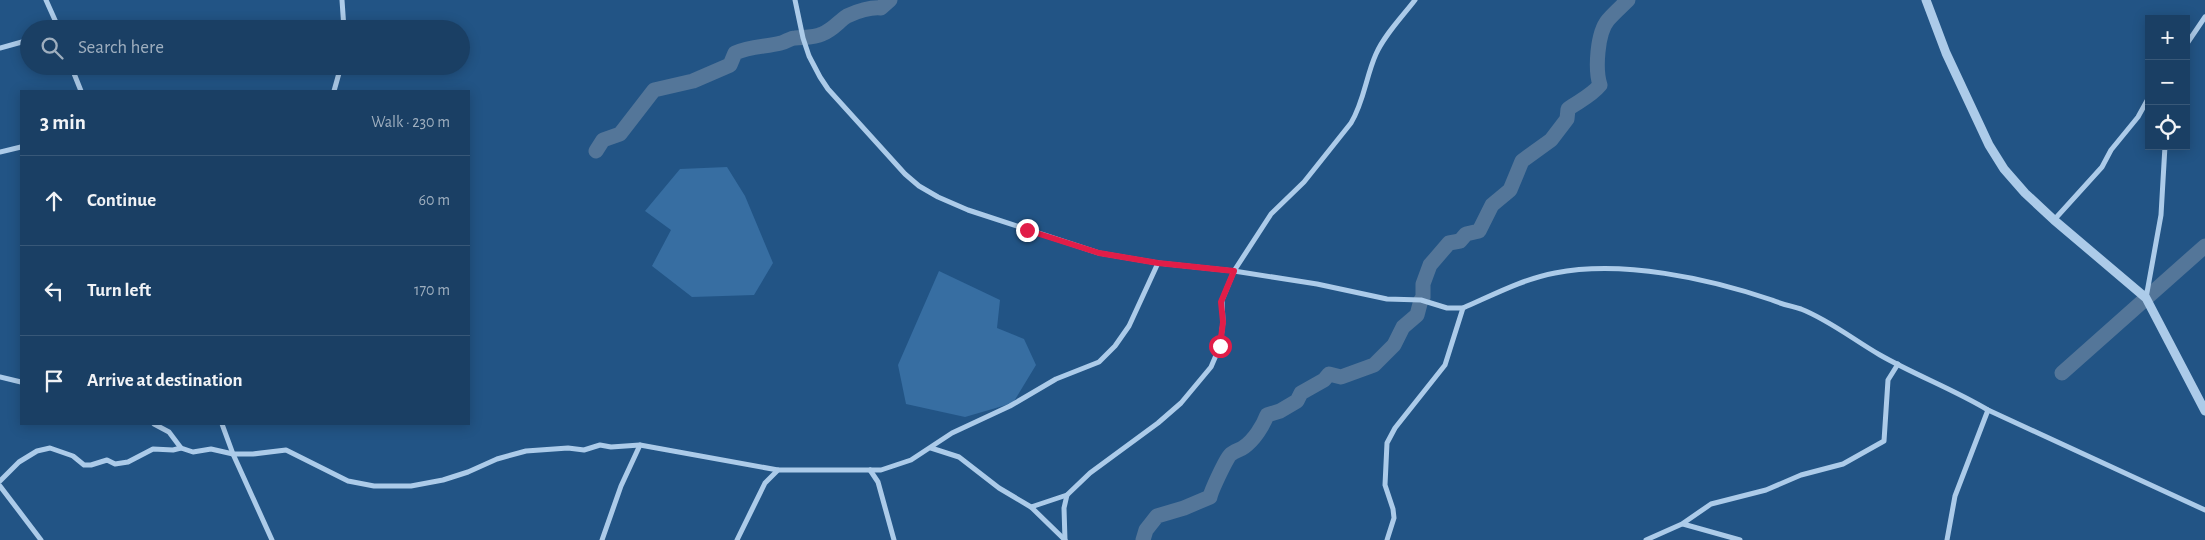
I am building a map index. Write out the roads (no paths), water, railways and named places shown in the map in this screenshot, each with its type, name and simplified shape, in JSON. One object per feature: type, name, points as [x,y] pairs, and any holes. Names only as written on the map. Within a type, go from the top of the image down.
[{"type":"street","points":[[46,0],[55,20]]},
{"type":"street","points":[[342,0],[343,20]]},
{"type":"street","points":[[795,0],[803,38],[820,77],[828,89],[890,159],[919,186],[938,197],[968,210],[1080,248],[1158,263],[1234,271],[1317,284],[1387,299],[1421,300],[1446,308],[1463,308],[1511,287],[1554,273],[1595,268],[1630,269],[1726,286],[1801,309],[1898,364],[1963,395],[1988,410],[2205,510]]},
{"type":"street","points":[[1031,508],[1067,495],[1090,473],[1158,424],[1181,403],[1211,367],[1220,346],[1223,322],[1222,300],[1234,271],[1271,214],[1304,182],[1351,123],[1357,113],[1377,52],[1385,38],[1415,0]]},
{"type":"street","points":[[1926,0],[1946,53],[1989,146],[2004,170],[2054,220],[2146,298],[2205,411]]},
{"type":"street","points":[[2190,39],[2205,17]]},
{"type":"street","points":[[0,48],[20,42]]},
{"type":"street","points":[[75,75],[81,90]]},
{"type":"street","points":[[334,90],[338,75]]},
{"type":"street","points":[[2054,220],[2094,178],[2111,150],[2138,117],[2145,104]]},
{"type":"street","points":[[0,152],[20,147]]},
{"type":"street","points":[[2146,298],[2161,215],[2165,150]]},
{"type":"street","points":[[0,481],[19,462],[37,451],[50,448],[73,456],[84,465],[107,460],[116,464],[128,462],[153,449],[173,450],[181,448],[193,452],[211,449],[233,454],[253,454],[286,450],[348,481],[362,485],[393,487],[411,486],[442,480],[468,472],[497,459],[526,451],[568,448],[584,450],[600,445],[610,447],[640,445],[778,470],[882,470],[897,466],[931,448],[952,433],[1010,406],[1056,379],[1099,362],[1115,346],[1129,326],[1158,263]]},
{"type":"street","points":[[1388,540],[1394,518],[1385,485],[1387,443],[1395,428],[1446,365],[1463,308]]},
{"type":"street","points":[[1646,540],[1682,524],[1711,504],[1766,490],[1801,475],[1843,464],[1877,446],[1884,441],[1886,432],[1888,380],[1898,364]]},
{"type":"street","points":[[0,377],[20,382]]},
{"type":"street","points":[[1947,540],[1955,496],[1988,410]]},
{"type":"street","points":[[156,425],[169,432],[181,448]]},
{"type":"street","points":[[222,425],[233,454],[272,540]]},
{"type":"street","points":[[602,540],[620,486],[640,445]]},
{"type":"street","points":[[931,448],[959,457],[999,488],[1031,508],[1065,540]]},
{"type":"street","points":[[737,540],[765,483],[778,470]]},
{"type":"street","points":[[870,470],[878,482],[894,540]]},
{"type":"street","points":[[0,486],[41,540]]},
{"type":"street","points":[[1065,540],[1064,508],[1067,495]]},
{"type":"street","points":[[1682,524],[1740,540]]},
{"type":"waterway","points":[[596,151],[603,140],[620,134],[654,90],[693,81],[730,65],[735,53],[781,43],[793,38],[819,35],[855,12],[881,8],[890,0]]},
{"type":"waterway","points":[[1143,540],[1146,530],[1157,516],[1184,508],[1210,497],[1228,457],[1251,441],[1261,428],[1267,415],[1280,411],[1297,401],[1301,393],[1324,380],[1329,374],[1341,377],[1374,365],[1394,345],[1403,327],[1417,315],[1423,298],[1423,284],[1430,265],[1449,243],[1460,241],[1466,234],[1479,231],[1492,205],[1510,190],[1522,161],[1551,140],[1567,119],[1568,109],[1600,85],[1597,61],[1601,34],[1608,20],[1628,0]]},
{"type":"waterway","points":[[2062,373],[2205,246]]}]
